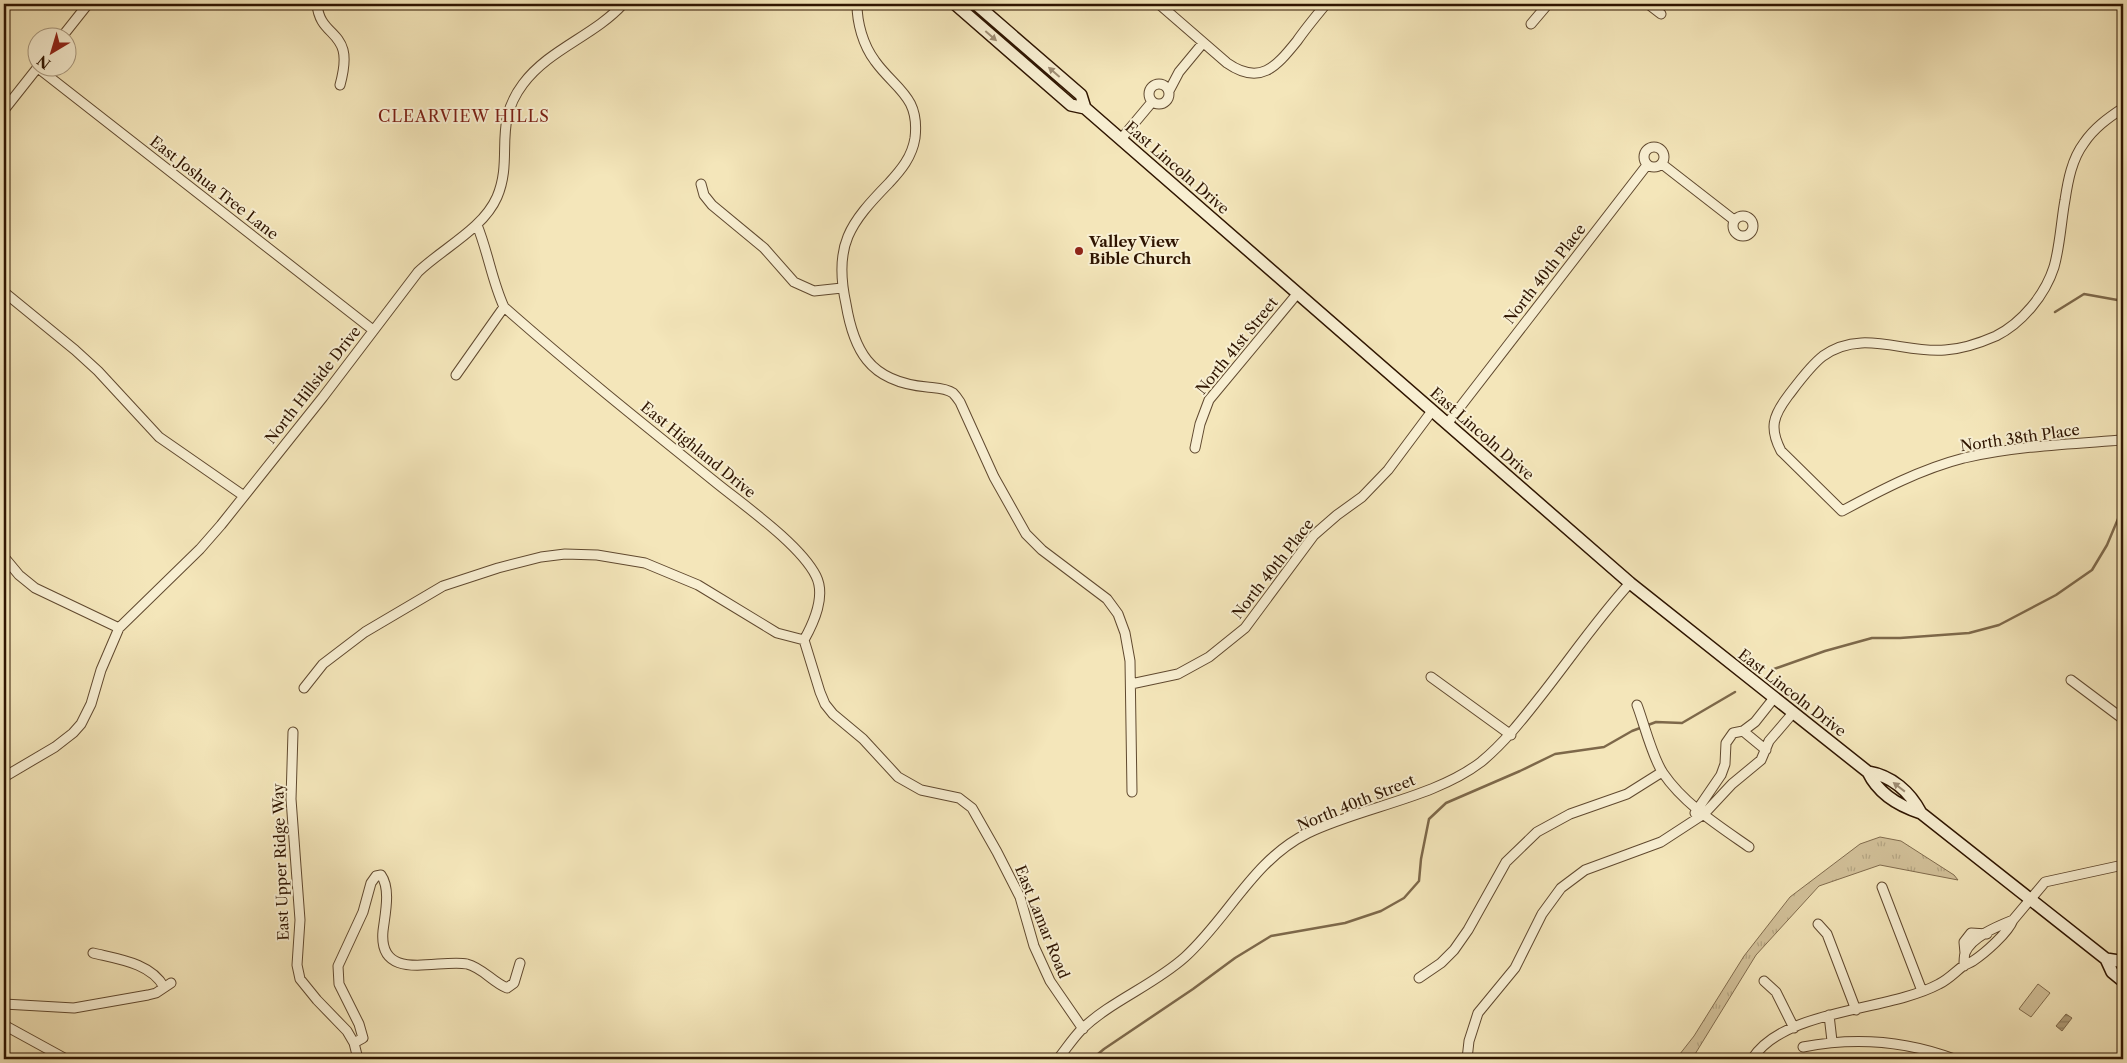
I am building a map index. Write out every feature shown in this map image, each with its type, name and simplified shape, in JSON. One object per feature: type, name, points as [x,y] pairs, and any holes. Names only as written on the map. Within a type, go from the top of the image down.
[{"type":"main road","name":"East Lincoln Drive","points":[[955,4],[1071,105],[1085,108],[1630,583],[1868,772],[1883,774],[1913,798],[1921,813],[2106,960],[2112,972],[2123,981]]},
{"type":"main road","name":"East Lincoln Drive","points":[[976,4],[1081,95],[1085,108]]},
{"type":"main road","name":"East Lincoln Drive","points":[[2106,960],[2119,960],[2123,964]]},
{"type":"street","points":[[69,28],[88,4]]},
{"type":"street","points":[[318,4],[318,15],[343,48],[344,62],[340,85]]},
{"type":"street","name":"North Hillside Drive","points":[[4,777],[55,747],[81,724],[91,704],[101,670],[118,628],[200,549],[244,496],[418,272],[477,225],[493,205],[502,184],[505,122],[521,86],[559,50],[596,27],[623,4]]},
{"type":"street","points":[[857,4],[860,29],[868,49],[875,61],[911,102],[915,121],[914,138],[904,167],[864,209],[851,228],[844,246],[842,288],[850,326],[866,359],[880,372],[895,381],[910,386],[952,392],[960,402],[994,477],[1026,534],[1042,550],[1106,599],[1118,614],[1129,651],[1132,792]]},
{"type":"street","points":[[1159,4],[1238,71],[1250,74],[1261,73],[1276,65],[1326,4]]},
{"type":"street","points":[[1531,24],[1548,4]]},
{"type":"street","points":[[1648,4],[1661,14]]},
{"type":"street","points":[[1178,72],[1169,92],[1169,98],[1164,103],[1158,105],[1152,102],[1149,97],[1149,91],[1153,85],[1160,84],[1178,72],[1203,43]]},
{"type":"street","points":[[4,110],[30,78]]},
{"type":"street","name":"East Joshua Tree Lane","points":[[51,78],[373,330]]},
{"type":"street","points":[[1160,84],[1167,87],[1169,92]]},
{"type":"street","points":[[1120,139],[1152,102]]},
{"type":"street","name":"North 38th Place","points":[[2123,108],[2094,130],[2074,160],[2068,182],[2053,269],[2038,297],[2019,320],[1997,335],[1967,347],[1944,350],[1873,342],[1838,348],[1822,357],[1804,376],[1778,410],[1773,426],[1774,438],[1781,451],[1842,511],[1882,489],[1963,458],[2040,446],[2123,440]]},
{"type":"street","points":[[1653,146],[1660,148],[1664,154],[1662,164],[1657,167],[1647,165],[1644,159],[1644,152],[1653,146]]},
{"type":"street","points":[[1662,164],[1734,220]]},
{"type":"street","name":"North 40th Place","points":[[1447,424],[1647,165]]},
{"type":"street","points":[[701,184],[704,195],[712,205],[764,248],[794,282],[814,291],[842,288]]},
{"type":"street","points":[[456,375],[504,307],[477,225]]},
{"type":"street","points":[[4,292],[98,371],[159,437],[244,496]]},
{"type":"street","name":"North 41st Street","points":[[1195,448],[1200,424],[1209,400],[1297,294]]},
{"type":"street","name":"East Highland Drive","points":[[504,307],[565,360],[762,520],[808,562],[817,578],[820,594],[814,622],[804,640]]},
{"type":"street","name":"North 40th Place","points":[[1131,684],[1178,674],[1210,657],[1245,628],[1314,535],[1362,497],[1388,470],[1432,412]]},
{"type":"street","points":[[304,688],[323,664],[365,632],[443,586],[498,568],[541,557],[565,554],[597,555],[645,563],[698,586],[776,633],[804,640]]},
{"type":"street","points":[[4,558],[19,575],[35,588],[118,628]]},
{"type":"street","name":"North 40th Street","points":[[1058,1059],[1082,1029],[1168,972],[1187,956],[1206,936],[1252,878],[1284,848],[1308,834],[1352,816],[1406,798],[1458,776],[1480,762],[1510,735],[1630,583]]},
{"type":"street","name":"East Lamar Road","points":[[804,640],[820,692],[825,704],[834,714],[863,739],[898,777],[922,790],[959,798],[972,808],[1020,897],[1034,946],[1050,981],[1082,1029]]},
{"type":"street","points":[[1431,676],[1510,735]]},
{"type":"street","points":[[2071,680],[2123,720]]},
{"type":"street","points":[[1701,811],[1721,775],[1725,764],[1726,743],[1733,733],[1743,731],[1755,722],[1774,698]]},
{"type":"street","points":[[1638,704],[1648,740],[1662,772],[1701,811],[1749,847]]},
{"type":"street","points":[[1467,1059],[1469,1041],[1478,1013],[1515,968],[1542,914],[1561,888],[1585,870],[1661,842],[1686,827],[1701,811],[1761,760],[1769,741],[1793,713]]},
{"type":"street","points":[[1743,731],[1766,750]]},
{"type":"street","name":"East Upper Ridge Way","points":[[293,732],[291,799],[300,920],[297,964],[300,979],[317,1000],[347,1030],[354,1043],[358,1059]]},
{"type":"street","points":[[1418,978],[1441,963],[1454,950],[1468,930],[1506,862],[1537,832],[1570,814],[1627,794],[1662,772]]},
{"type":"street","points":[[1752,1059],[1762,1046],[1794,1028],[1829,1015],[1890,1002],[1938,985],[1982,954],[2010,927],[2016,916],[2045,882],[2123,865]]},
{"type":"street","points":[[354,1043],[363,1038],[360,1024],[339,984],[338,966],[363,912],[371,883],[376,876],[381,875],[384,879],[386,890],[383,938],[385,948],[387,954],[398,962],[407,965],[428,966],[468,964],[507,988],[514,983],[520,963]]},
{"type":"street","points":[[1882,887],[1922,991]]},
{"type":"street","points":[[1964,966],[1964,942],[1972,934],[1987,934],[2016,916]]},
{"type":"street","points":[[1818,924],[1827,934],[1856,1010]]},
{"type":"street","points":[[4,1004],[74,1008],[148,995],[167,985],[148,970],[129,962],[93,953]]},
{"type":"street","points":[[1764,981],[1776,992],[1794,1028]]},
{"type":"street","points":[[1829,1015],[1832,1042]]},
{"type":"street","points":[[4,1026],[66,1059]]},
{"type":"street","points":[[1803,1047],[1832,1042],[1878,1042],[1931,1052],[1954,1059]]},
{"type":"green space","points":[[1880,837],[1901,841],[1954,875],[1958,880],[1880,865],[1819,886],[1756,955],[1692,1059],[1676,1059],[1694,1036],[1744,956],[1790,897],[1860,844]]},
{"type":"green space","points":[[2038,984],[2050,993],[2031,1017],[2019,1009]]},
{"type":"shaded area","points":[[2066,1014],[2072,1018],[2062,1031],[2056,1026]]},
{"type":"waterway","points":[[2055,312],[2084,294],[2123,301]]},
{"type":"waterway","points":[[1774,669],[1825,651],[1872,638],[1969,633],[1999,625],[2056,595],[2092,570],[2107,545],[2123,507]]},
{"type":"waterway","points":[[1092,1059],[1235,958],[1271,936],[1345,923],[1381,911],[1404,898],[1419,881],[1421,859],[1429,819],[1446,803],[1555,754],[1604,747],[1632,731],[1656,722],[1682,723],[1735,692]]},
{"type":"place","name":"Valley View Bible Church","points":[[1079,251]]},
{"type":"district","name":"CLEARVIEW HILLS","points":[[464,116]]}]
